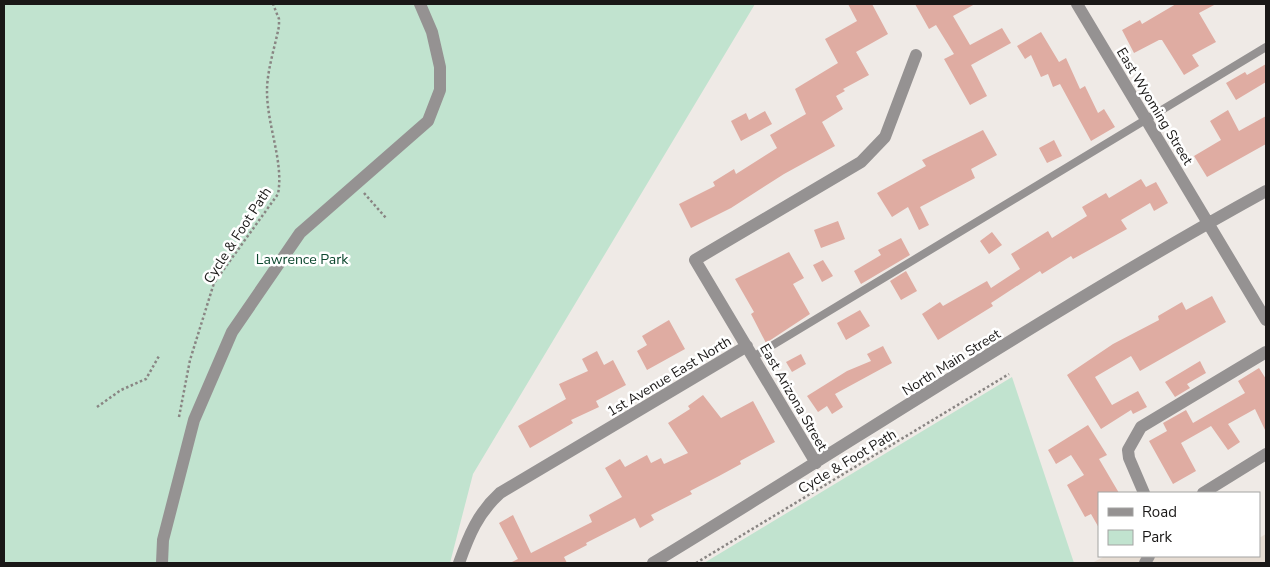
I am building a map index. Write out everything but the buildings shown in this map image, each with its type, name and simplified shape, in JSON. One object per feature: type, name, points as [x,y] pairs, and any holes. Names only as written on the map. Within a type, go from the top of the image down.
[{"type":"street","points":[[162,563],[162,540],[194,420],[232,332],[300,233],[428,121],[440,90],[440,67],[432,32],[420,4]]},
{"type":"street","name":"East Wyoming Street","points":[[1083,6],[1146,120],[1266,320]]},
{"type":"street","name":"1st Avenue East North","points":[[460,563],[470,533],[488,504],[500,493],[750,352],[695,260],[861,162],[885,137],[916,55]]},
{"type":"street","name":"North Main Street","points":[[653,563],[1208,223],[1266,191]]},
{"type":"street","name":"East Arizona Street","points":[[750,352],[816,463]]},
{"type":"street","points":[[1144,492],[1129,458],[1128,450],[1141,427],[1266,352]]},
{"type":"street","points":[[1207,492],[1266,454]]},
{"type":"lane","points":[[750,352],[1146,120],[1266,47]]},
{"type":"path","name":"Cycle & Foot Path","points":[[179,419],[190,360],[214,283],[278,194],[281,180],[271,135],[267,90],[279,26],[279,19],[273,4]]},
{"type":"path","points":[[356,185],[386,218]]},
{"type":"path","points":[[97,407],[121,390],[146,379],[160,356]]},
{"type":"path","name":"Cycle & Foot Path","points":[[696,563],[1009,374]]},
{"type":"shaded area","points":[[1266,534],[1266,563],[1092,563],[1103,557],[1260,557],[1260,537]]},
{"type":"green space","name":"Lawrence Park","points":[[4,4],[755,4],[473,474],[450,563],[4,563]]},
{"type":"green space","points":[[1012,377],[1074,563],[704,563]]}]
